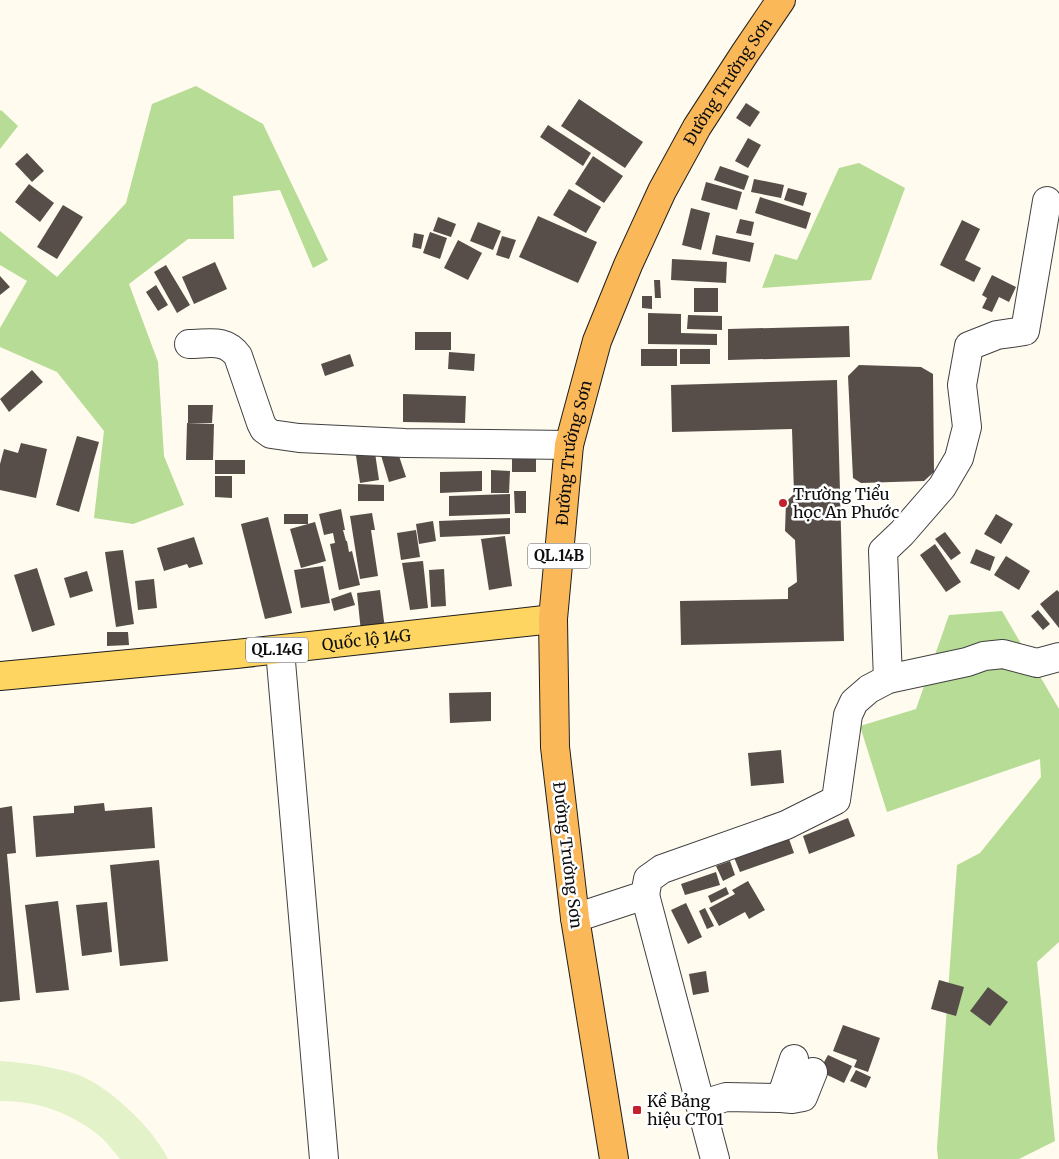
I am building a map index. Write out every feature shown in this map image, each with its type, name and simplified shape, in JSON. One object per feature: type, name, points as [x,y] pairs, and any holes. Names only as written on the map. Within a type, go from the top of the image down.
[{"type":"highway","name":"Đường Trường Sơn","points":[[614,1159],[575,918],[554,747],[553,619],[569,445],[596,341],[662,191],[698,127],[781,0]]},
{"type":"main road","name":"Quốc lộ 14G","points":[[0,676],[280,650],[553,619]]},
{"type":"street","points":[[888,680],[883,551],[902,533],[942,487],[959,458],[967,427],[962,385],[970,346],[997,335],[1025,332],[1046,201]]},
{"type":"street","points":[[189,344],[224,343],[233,348],[238,356],[261,423],[264,429],[271,434],[299,438],[405,443],[569,445]]},
{"type":"street","points":[[280,650],[324,1159]]},
{"type":"street","points":[[715,1159],[645,895],[648,879],[662,869],[786,825],[836,800],[848,715],[854,702],[869,689],[888,680],[967,662],[984,656],[1003,654],[1038,663],[1059,657]]},
{"type":"street","points":[[575,918],[645,895]]},
{"type":"street","points":[[700,1105],[726,1097],[792,1099],[803,1096],[803,1065]]},
{"type":"green space","points":[[196,86],[263,124],[328,260],[313,268],[280,190],[233,196],[234,239],[188,239],[129,284],[158,362],[164,456],[184,505],[133,524],[94,518],[104,431],[57,372],[0,347],[0,328],[27,281],[0,265],[0,231],[57,277],[126,203],[152,104]]},
{"type":"green space","points":[[0,111],[18,126],[0,149]]},
{"type":"green space","points":[[859,163],[905,188],[871,280],[762,288],[775,254],[797,260],[839,168]]},
{"type":"green space","points":[[1002,611],[1059,709],[1059,942],[1037,962],[1055,1141],[1019,1159],[938,1159],[937,1148],[957,865],[980,853],[1041,777],[1040,759],[887,812],[860,726],[916,709],[949,615]]},
{"type":"green space","points":[[0,1061],[67,1071],[89,1080],[129,1109],[152,1135],[168,1159],[120,1159],[102,1138],[67,1115],[28,1103],[0,1101]]},
{"type":"building","points":[[579,99],[643,142],[625,168],[561,126]]},
{"type":"building","points":[[746,103],[760,112],[750,127],[736,118]]},
{"type":"building","points":[[548,125],[591,153],[583,166],[540,137]]},
{"type":"building","points":[[748,138],[761,145],[748,168],[735,161]]},
{"type":"building","points":[[27,153],[44,171],[32,182],[15,164]]},
{"type":"building","points":[[593,156],[623,176],[604,203],[575,184]]},
{"type":"building","points":[[720,166],[749,176],[744,190],[714,180]]},
{"type":"building","points":[[754,179],[784,185],[781,198],[751,192]]},
{"type":"building","points":[[706,182],[742,192],[737,210],[701,200]]},
{"type":"building","points":[[29,184],[54,203],[40,222],[15,202]]},
{"type":"building","points":[[788,188],[807,193],[803,206],[784,200]]},
{"type":"building","points":[[569,189],[601,207],[586,233],[553,215]]},
{"type":"building","points":[[760,197],[811,213],[806,229],[755,213]]},
{"type":"building","points":[[63,205],[83,217],[57,259],[37,247]]},
{"type":"building","points":[[691,208],[710,213],[701,250],[682,245]]},
{"type":"building","points":[[538,216],[597,242],[578,283],[519,257]]},
{"type":"building","points":[[438,217],[456,224],[451,237],[433,231]]},
{"type":"building","points":[[740,219],[754,222],[751,236],[736,233]]},
{"type":"building","points":[[962,220],[980,229],[965,260],[981,268],[974,282],[940,265]]},
{"type":"building","points":[[478,222],[501,231],[493,250],[470,241]]},
{"type":"building","points":[[430,232],[447,238],[440,259],[423,253]]},
{"type":"building","points":[[414,233],[424,235],[421,249],[412,247]]},
{"type":"building","points":[[716,235],[754,243],[750,262],[712,254]]},
{"type":"building","points":[[502,236],[516,240],[509,259],[496,255]]},
{"type":"building","points":[[458,240],[482,253],[468,280],[444,268]]},
{"type":"building","points":[[672,259],[727,262],[726,283],[671,280]]},
{"type":"building","points":[[215,262],[227,289],[194,304],[182,277]]},
{"type":"building","points":[[166,265],[190,305],[177,313],[154,272]]},
{"type":"building","points":[[992,275],[1016,287],[1009,302],[999,297],[992,312],[982,308],[987,298],[982,295]]},
{"type":"building","points":[[0,276],[10,287],[0,295]]},
{"type":"building","points":[[654,280],[660,280],[661,298],[655,298]]},
{"type":"building","points":[[156,285],[168,305],[158,311],[146,292]]},
{"type":"building","points":[[694,288],[718,288],[718,312],[694,312]]},
{"type":"building","points":[[642,296],[652,296],[652,309],[642,308]]},
{"type":"building","points":[[648,313],[681,314],[681,333],[717,334],[717,345],[648,344]]},
{"type":"building","points":[[688,315],[722,316],[722,330],[687,329]]},
{"type":"building","points":[[849,326],[850,357],[728,360],[728,329]]},
{"type":"building","points":[[415,332],[451,332],[451,350],[415,350]]},
{"type":"building","points":[[641,349],[677,349],[677,366],[641,366]]},
{"type":"building","points":[[680,349],[710,349],[710,364],[680,364]]},
{"type":"building","points":[[449,352],[475,354],[474,371],[448,369]]},
{"type":"building","points":[[350,354],[354,366],[325,376],[321,364]]},
{"type":"building","points":[[859,365],[921,367],[933,374],[934,472],[924,481],[861,483],[853,478],[848,376]]},
{"type":"building","points":[[32,370],[43,382],[9,412],[0,399]]},
{"type":"building","points":[[837,380],[844,641],[681,645],[680,601],[788,599],[788,588],[797,582],[795,540],[785,531],[786,502],[794,494],[792,429],[672,432],[671,385]]},
{"type":"building","points":[[403,394],[466,396],[465,423],[403,422]]},
{"type":"building","points":[[188,405],[213,405],[212,423],[188,423]]},
{"type":"building","points":[[187,423],[214,424],[213,460],[186,460]]},
{"type":"building","points":[[77,436],[99,442],[79,512],[56,505]]},
{"type":"building","points":[[21,443],[47,449],[36,498],[0,490],[0,464],[4,449],[18,453]]},
{"type":"building","points":[[374,446],[379,480],[360,483],[355,449]]},
{"type":"building","points":[[396,447],[406,477],[389,482],[380,452]]},
{"type":"building","points":[[512,449],[536,449],[536,472],[512,472]]},
{"type":"building","points":[[215,460],[245,460],[245,474],[215,474]]},
{"type":"building","points":[[491,470],[510,471],[509,493],[491,493]]},
{"type":"building","points":[[482,471],[482,491],[440,493],[440,472]]},
{"type":"building","points":[[215,476],[232,476],[232,498],[215,497]]},
{"type":"building","points":[[358,484],[384,485],[384,501],[358,501]]},
{"type":"building","points":[[514,491],[526,491],[526,513],[515,513]]},
{"type":"building","points":[[510,494],[510,514],[449,516],[449,496]]},
{"type":"building","points":[[341,509],[345,530],[343,530],[349,552],[352,551],[360,585],[339,590],[330,544],[335,543],[333,533],[324,535],[319,514]]},
{"type":"building","points":[[372,513],[375,530],[371,530],[378,576],[360,579],[350,516]]},
{"type":"building","points":[[284,514],[308,514],[308,524],[284,524]]},
{"type":"building","points":[[996,514],[1013,524],[1001,544],[984,534]]},
{"type":"building","points":[[268,517],[292,613],[265,619],[241,524]]},
{"type":"building","points":[[510,518],[510,534],[440,537],[439,521]]},
{"type":"building","points":[[433,521],[436,541],[419,544],[416,524]]},
{"type":"building","points":[[315,522],[326,561],[301,568],[290,529]]},
{"type":"building","points":[[416,530],[420,557],[401,560],[397,533]]},
{"type":"building","points":[[945,532],[961,553],[951,560],[935,539]]},
{"type":"building","points":[[505,536],[512,586],[489,590],[481,539]]},
{"type":"building","points":[[194,537],[203,564],[189,568],[187,564],[164,571],[157,548]]},
{"type":"building","points":[[935,544],[961,582],[946,592],[920,555]]},
{"type":"building","points":[[976,549],[995,557],[990,571],[970,563]]},
{"type":"building","points":[[123,550],[134,624],[116,627],[105,552]]},
{"type":"building","points":[[1006,556],[1030,571],[1019,590],[994,575]]},
{"type":"building","points":[[423,561],[428,608],[410,610],[402,563]]},
{"type":"building","points":[[323,566],[330,603],[301,608],[294,570]]},
{"type":"building","points":[[37,568],[55,625],[32,632],[14,575]]},
{"type":"building","points":[[444,569],[446,606],[431,607],[429,570]]},
{"type":"building","points":[[87,571],[93,591],[70,598],[64,578]]},
{"type":"building","points":[[154,579],[157,608],[138,610],[135,581]]},
{"type":"building","points":[[380,590],[385,629],[361,632],[357,593]]},
{"type":"building","points":[[1057,590],[1059,592],[1059,628],[1040,604]]},
{"type":"building","points":[[351,592],[355,605],[334,611],[331,599]]},
{"type":"building","points":[[1038,610],[1050,624],[1043,630],[1031,616]]},
{"type":"building","points":[[107,632],[128,632],[129,645],[107,646]]},
{"type":"building","points":[[491,692],[491,721],[450,723],[449,693]]},
{"type":"building","points":[[781,750],[784,783],[751,786],[748,753]]},
{"type":"building","points":[[104,803],[105,811],[152,807],[155,848],[36,857],[33,816],[74,813],[74,806]]},
{"type":"building","points":[[12,806],[16,853],[7,854],[20,1000],[0,1002],[0,808]]},
{"type":"building","points":[[848,818],[855,836],[809,854],[803,836]]},
{"type":"building","points":[[788,836],[794,853],[740,872],[733,855]]},
{"type":"building","points":[[159,860],[168,961],[120,966],[110,865]]},
{"type":"building","points":[[730,861],[735,875],[723,881],[716,866]]},
{"type":"building","points":[[716,872],[720,885],[685,895],[681,884]]},
{"type":"building","points":[[748,881],[765,910],[749,919],[745,912],[719,926],[709,908],[735,894],[732,890]]},
{"type":"building","points":[[726,887],[729,894],[711,903],[708,896]]},
{"type":"building","points":[[58,901],[69,990],[36,993],[25,905]]},
{"type":"building","points":[[107,902],[112,952],[82,956],[76,905]]},
{"type":"building","points":[[686,903],[702,937],[688,944],[671,910]]},
{"type":"building","points":[[705,908],[714,926],[707,929],[699,911]]},
{"type":"building","points":[[706,971],[709,992],[693,995],[689,974]]},
{"type":"building","points":[[939,980],[964,987],[956,1016],[931,1009]]},
{"type":"building","points":[[988,987],[1008,1002],[990,1026],[970,1011]]},
{"type":"building","points":[[843,1025],[880,1038],[868,1072],[854,1067],[857,1060],[833,1051]]},
{"type":"building","points":[[828,1055],[852,1066],[844,1083],[819,1071]]},
{"type":"building","points":[[856,1070],[871,1077],[866,1088],[850,1081]]},
{"type":"place","name":"Trường Tiểu học An Phước","points":[[783,503]]},
{"type":"place","name":"Kề Bảng hiệu CT01","points":[[637,1110]]}]
